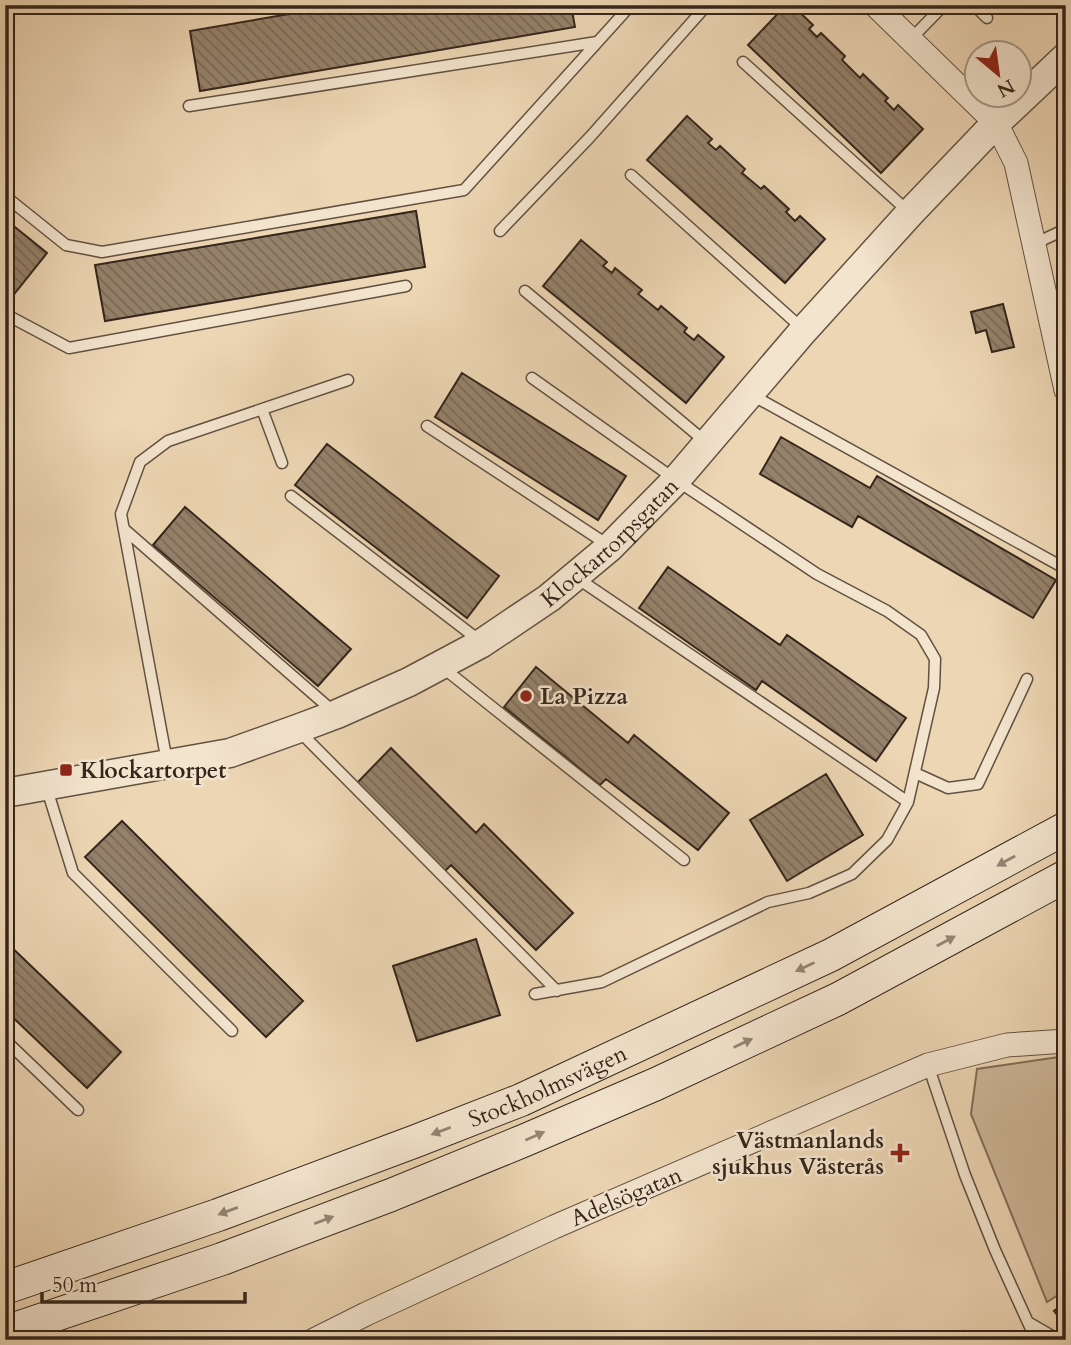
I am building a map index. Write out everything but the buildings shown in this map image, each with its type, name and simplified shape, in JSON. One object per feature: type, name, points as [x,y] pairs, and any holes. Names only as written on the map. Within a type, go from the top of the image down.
[{"type":"main road","name":"Stockholmsvägen","points":[[5,1288],[218,1214],[521,1100],[831,955],[1066,828]]},
{"type":"main road","name":"Stockholmsvägen","points":[[5,1332],[222,1259],[391,1195],[656,1084],[838,999],[1066,876]]},
{"type":"street","points":[[875,5],[996,123],[1016,163],[1034,244],[1061,342],[1066,390]]},
{"type":"street","name":"Klockartorpsgatan","points":[[5,793],[230,753],[297,729],[409,682],[482,643],[549,598],[610,547],[676,480],[804,330],[910,213],[996,123],[1066,57]]},
{"type":"street","name":"Adelsögatan","points":[[314,1340],[554,1227],[928,1065],[1007,1045],[1066,1041]]},
{"type":"lane","points":[[5,196],[66,245],[102,252],[464,190],[631,5]]},
{"type":"lane","points":[[500,231],[590,137],[707,5]]},
{"type":"lane","points":[[910,40],[944,5]]},
{"type":"lane","points":[[974,5],[988,18]]},
{"type":"lane","points":[[189,106],[597,43]]},
{"type":"lane","points":[[743,62],[910,213]]},
{"type":"lane","points":[[631,175],[804,330]]},
{"type":"lane","points":[[1034,244],[1066,229]]},
{"type":"lane","points":[[5,314],[69,348],[406,286]]},
{"type":"lane","points":[[525,291],[707,443]]},
{"type":"lane","points":[[532,378],[817,575],[887,611],[920,635],[935,659],[934,688],[908,802],[887,840],[852,874],[809,893],[768,902],[602,982],[535,994]]},
{"type":"lane","points":[[168,764],[121,514],[140,462],[168,441],[348,380]]},
{"type":"lane","points":[[749,394],[1066,569]]},
{"type":"lane","points":[[262,409],[282,463]]},
{"type":"lane","points":[[427,426],[610,547]]},
{"type":"lane","points":[[291,495],[482,643]]},
{"type":"lane","points":[[124,529],[337,714]]},
{"type":"lane","points":[[574,577],[908,802]]},
{"type":"lane","points":[[439,665],[684,860]]},
{"type":"lane","points":[[915,773],[948,788],[978,784],[1027,679]]},
{"type":"lane","points":[[297,729],[557,991]]},
{"type":"lane","points":[[46,786],[73,873],[232,1031]]},
{"type":"lane","points":[[5,1040],[78,1110]]},
{"type":"lane","points":[[928,1065],[980,1213],[1036,1340]]},
{"type":"lane","points":[[1028,1322],[1059,1340]]},
{"type":"shaded area","points":[[1066,1056],[1066,1290],[1047,1302],[971,1114],[977,1069]]},
{"type":"place","name":"La Pizza","points":[[526,696]]},
{"type":"place","name":"Klockartorpet","points":[[66,770]]},
{"type":"place","name":"Västmanlands sjukhus Västerås","points":[[900,1153]]}]
